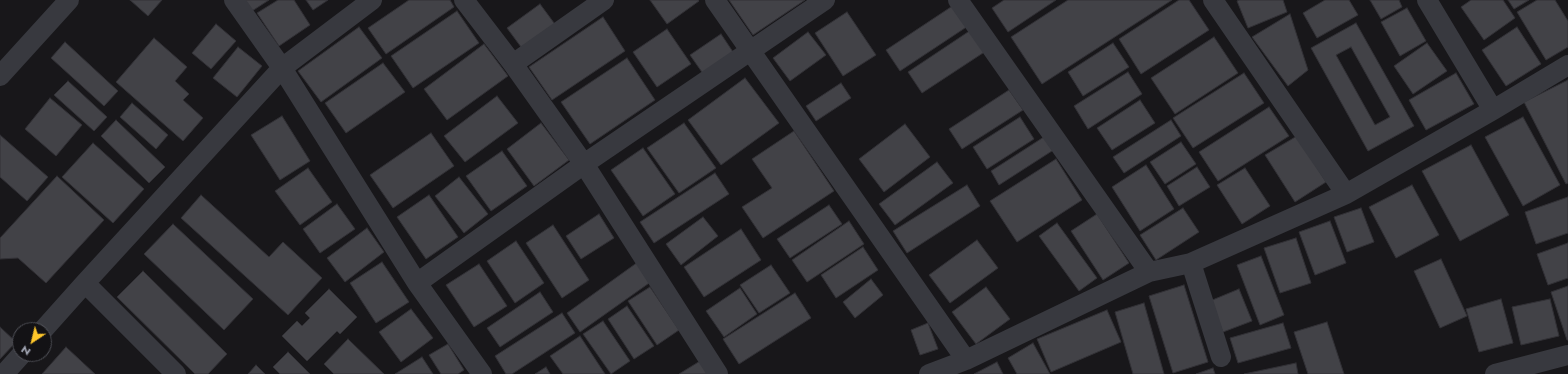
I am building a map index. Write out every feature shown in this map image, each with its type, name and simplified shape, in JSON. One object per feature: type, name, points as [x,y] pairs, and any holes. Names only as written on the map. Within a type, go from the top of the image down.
[{"type":"street","points":[[0,76],[69,0]]},
{"type":"street","points":[[234,0],[282,68],[417,282],[482,374]]},
{"type":"street","points":[[50,322],[282,68],[372,0]]},
{"type":"street","points":[[464,0],[514,64],[584,164],[718,374]]},
{"type":"street","points":[[514,64],[604,0]]},
{"type":"street","points":[[715,0],[966,360]]},
{"type":"street","points":[[417,282],[584,164],[825,0]]},
{"type":"street","points":[[958,0],[1149,272]]},
{"type":"street","points":[[1213,0],[1346,194]]},
{"type":"street","points":[[1427,0],[1494,110]]},
{"type":"street","points":[[929,374],[966,360],[1149,272],[1191,263],[1346,194],[1494,110],[1568,65]]},
{"type":"street","points":[[1191,263],[1221,357]]},
{"type":"street","points":[[85,283],[176,374]]},
{"type":"street","points":[[1495,374],[1568,355]]},
{"type":"street","points":[[4,374],[15,362]]},
{"type":"building","points":[[130,0],[162,0],[148,16]]},
{"type":"building","points":[[244,0],[269,0],[252,11]]},
{"type":"building","points":[[278,0],[294,0],[310,25],[279,46],[257,13]]},
{"type":"building","points":[[306,0],[328,0],[313,10]]},
{"type":"building","points":[[409,0],[450,0],[454,7],[386,54],[368,28]]},
{"type":"building","points":[[650,0],[698,0],[699,1],[667,24]]},
{"type":"building","points":[[729,0],[805,0],[753,35]]},
{"type":"building","points":[[1004,0],[1056,0],[1008,32],[992,8]]},
{"type":"building","points":[[1068,0],[1172,0],[1042,84],[1011,37]]},
{"type":"building","points":[[1179,0],[1189,0],[1209,30],[1141,74],[1119,39]]},
{"type":"building","points":[[1283,0],[1287,12],[1248,28],[1237,1]]},
{"type":"building","points":[[1325,0],[1349,0],[1358,15],[1317,38],[1303,13]]},
{"type":"building","points":[[1370,0],[1399,0],[1402,7],[1381,19]]},
{"type":"building","points":[[1471,0],[1503,0],[1515,18],[1484,40],[1461,7]]},
{"type":"building","points":[[1508,0],[1529,0],[1514,9]]},
{"type":"building","points":[[1537,0],[1555,0],[1568,21],[1568,47],[1546,60],[1517,12]]},
{"type":"building","points":[[957,3],[971,24],[900,71],[886,50]]},
{"type":"building","points":[[540,4],[557,27],[524,51],[507,28]]},
{"type":"building","points":[[1407,8],[1426,41],[1400,56],[1381,22]]},
{"type":"building","points":[[457,11],[479,43],[413,88],[391,56]]},
{"type":"building","points":[[847,12],[876,55],[843,76],[815,33]]},
{"type":"building","points":[[1290,14],[1308,70],[1288,86],[1252,37]]},
{"type":"building","points":[[603,17],[625,51],[552,100],[529,67]]},
{"type":"building","points":[[1356,23],[1414,126],[1368,151],[1311,48]],"holes":[[[1351,47],[1390,117],[1375,125],[1336,55]]]},
{"type":"building","points":[[216,24],[236,41],[211,69],[192,53]]},
{"type":"building","points":[[359,27],[382,58],[321,102],[298,71]]},
{"type":"building","points":[[1517,27],[1541,64],[1506,86],[1482,50]]},
{"type":"building","points":[[974,28],[989,49],[922,93],[908,72]]},
{"type":"building","points":[[667,29],[691,64],[657,87],[633,52]]},
{"type":"building","points":[[808,32],[826,55],[790,81],[773,58]]},
{"type":"building","points":[[721,34],[735,55],[704,75],[690,55]]},
{"type":"building","points":[[1214,37],[1238,73],[1175,114],[1151,78]]},
{"type":"building","points":[[154,38],[187,67],[175,81],[189,94],[183,100],[203,118],[183,141],[116,82]]},
{"type":"building","points":[[65,42],[118,91],[104,106],[51,58]]},
{"type":"building","points":[[1113,43],[1129,67],[1083,96],[1068,72]]},
{"type":"building","points":[[1427,43],[1447,71],[1413,94],[1394,66]]},
{"type":"building","points":[[484,44],[508,76],[447,120],[424,89]]},
{"type":"building","points":[[238,47],[262,66],[237,97],[213,78]]},
{"type":"building","points":[[627,58],[655,100],[590,144],[561,102]]},
{"type":"building","points":[[383,63],[405,92],[346,133],[325,103]]},
{"type":"building","points":[[1128,72],[1142,94],[1088,129],[1074,106]]},
{"type":"building","points":[[1244,73],[1264,103],[1193,148],[1173,118]]},
{"type":"building","points":[[1456,73],[1474,104],[1426,130],[1409,100]]},
{"type":"building","points":[[745,78],[779,123],[721,165],[688,120]]},
{"type":"building","points":[[1568,80],[1568,183],[1566,184],[1524,102]]},
{"type":"building","points":[[68,81],[107,117],[94,131],[54,95]]},
{"type":"building","points":[[841,83],[851,98],[816,121],[806,106]]},
{"type":"building","points":[[1009,90],[1023,110],[962,149],[949,129]]},
{"type":"building","points":[[497,96],[518,123],[465,162],[444,136]]},
{"type":"building","points":[[50,98],[82,125],[56,156],[25,129]]},
{"type":"building","points":[[1140,100],[1155,123],[1112,150],[1097,128]]},
{"type":"building","points":[[132,103],[168,135],[156,149],[120,117]]},
{"type":"building","points":[[1269,107],[1289,136],[1218,181],[1199,152]]},
{"type":"building","points":[[282,116],[310,161],[280,180],[251,135]]},
{"type":"building","points":[[1020,117],[1034,139],[987,169],[973,147]]},
{"type":"building","points":[[1523,117],[1560,185],[1523,206],[1485,137]]},
{"type":"building","points":[[116,120],[165,167],[149,183],[101,136]]},
{"type":"building","points":[[1171,120],[1181,136],[1124,173],[1113,157]]},
{"type":"building","points":[[541,123],[569,160],[534,186],[507,149]]},
{"type":"building","points":[[684,123],[716,168],[679,193],[647,148]]},
{"type":"building","points":[[905,124],[930,157],[884,192],[859,159]]},
{"type":"building","points":[[794,131],[834,191],[763,238],[742,207],[772,188],[752,159]]},
{"type":"building","points":[[431,133],[454,166],[393,208],[370,175]]},
{"type":"building","points":[[0,135],[48,177],[27,201],[0,177]]},
{"type":"building","points":[[1047,135],[1055,149],[999,185],[991,171]]},
{"type":"building","points":[[1297,136],[1326,182],[1295,202],[1265,155]]},
{"type":"building","points":[[1181,142],[1196,164],[1165,184],[1150,162]]},
{"type":"building","points":[[93,143],[144,189],[113,223],[62,177]]},
{"type":"building","points":[[1471,145],[1509,215],[1460,241],[1422,171]]},
{"type":"building","points":[[643,148],[675,194],[643,216],[611,170]]},
{"type":"building","points":[[502,151],[527,186],[491,211],[466,176]]},
{"type":"building","points":[[1056,159],[1082,200],[1017,242],[990,201]]},
{"type":"building","points":[[937,162],[953,183],[895,225],[879,204]]},
{"type":"building","points":[[1146,165],[1174,209],[1140,231],[1112,187]]},
{"type":"building","points":[[1197,167],[1210,187],[1179,206],[1167,186]]},
{"type":"building","points":[[308,168],[332,202],[300,225],[275,191]]},
{"type":"building","points":[[1245,168],[1270,206],[1242,224],[1217,185]]},
{"type":"building","points":[[715,173],[729,194],[654,243],[640,222]]},
{"type":"building","points":[[57,176],[104,220],[46,283],[18,258],[0,259],[0,238]]},
{"type":"building","points":[[459,177],[488,214],[464,233],[435,196]]},
{"type":"building","points":[[967,185],[980,206],[907,253],[893,231]]},
{"type":"building","points":[[1412,185],[1439,235],[1396,258],[1369,207]]},
{"type":"building","points":[[201,195],[269,257],[283,242],[322,278],[288,315],[181,218]]},
{"type":"building","points":[[429,195],[458,237],[426,259],[397,217]]},
{"type":"building","points":[[1568,197],[1568,233],[1536,244],[1525,212]]},
{"type":"building","points":[[337,204],[355,229],[320,253],[303,229]]},
{"type":"building","points":[[829,205],[842,224],[790,258],[777,239]]},
{"type":"building","points":[[1183,208],[1199,232],[1156,260],[1140,235]]},
{"type":"building","points":[[1361,208],[1374,242],[1347,252],[1334,217]]},
{"type":"building","points":[[599,214],[614,238],[581,259],[566,236]]},
{"type":"building","points":[[1097,214],[1129,263],[1103,280],[1071,231]]},
{"type":"building","points":[[703,217],[718,236],[681,265],[666,244]]},
{"type":"building","points":[[849,221],[864,244],[807,282],[792,260]]},
{"type":"building","points":[[1330,221],[1346,263],[1315,275],[1299,232]]},
{"type":"building","points":[[1057,223],[1097,278],[1079,291],[1039,236]]},
{"type":"building","points":[[173,224],[253,299],[224,330],[144,254]]},
{"type":"building","points":[[553,225],[589,280],[562,298],[526,243]]},
{"type":"building","points":[[367,228],[384,252],[345,282],[327,258]]},
{"type":"building","points":[[741,229],[761,260],[704,297],[684,267]]},
{"type":"building","points":[[1296,238],[1311,283],[1280,293],[1264,248]]},
{"type":"building","points":[[977,240],[998,268],[950,303],[929,275]]},
{"type":"building","points":[[516,241],[544,283],[515,303],[487,261]]},
{"type":"building","points":[[1568,243],[1568,278],[1548,285],[1537,254]]},
{"type":"building","points":[[863,247],[878,270],[836,298],[821,275]]},
{"type":"building","points":[[1261,256],[1284,315],[1260,325],[1237,265]]},
{"type":"building","points":[[1441,259],[1467,316],[1440,328],[1414,271]]},
{"type":"building","points":[[382,262],[409,302],[376,323],[350,283]]},
{"type":"building","points":[[638,262],[652,281],[580,332],[567,313]]},
{"type":"building","points":[[479,264],[507,306],[474,327],[446,285]]},
{"type":"building","points":[[771,265],[790,293],[759,313],[740,285]]},
{"type":"building","points":[[143,271],[227,354],[208,374],[195,374],[117,297]]},
{"type":"building","points":[[871,279],[883,295],[855,318],[843,302]]},
{"type":"building","points":[[1184,285],[1208,362],[1173,373],[1149,296]]},
{"type":"building","points":[[1568,286],[1568,340],[1567,340],[1551,292]]},
{"type":"building","points":[[650,287],[679,330],[657,345],[628,301]]},
{"type":"building","points":[[986,287],[1010,319],[976,344],[952,312]]},
{"type":"building","points":[[740,288],[757,314],[724,337],[706,311]]},
{"type":"building","points":[[329,289],[357,317],[340,334],[337,331],[307,361],[282,336],[297,321],[302,326],[310,318],[305,313]]},
{"type":"building","points":[[1239,289],[1252,321],[1223,332],[1210,301]]},
{"type":"building","points":[[540,292],[553,312],[500,347],[487,328]]},
{"type":"building","points":[[795,293],[811,318],[739,364],[723,339]]},
{"type":"building","points":[[1501,299],[1513,343],[1479,352],[1466,309]]},
{"type":"building","points":[[1550,299],[1559,336],[1521,345],[1512,307]]},
{"type":"building","points":[[1144,303],[1164,374],[1133,374],[1115,312]]},
{"type":"building","points":[[627,306],[654,346],[634,359],[608,319]]},
{"type":"building","points":[[411,309],[433,338],[401,362],[379,332]]},
{"type":"building","points":[[1107,310],[1121,342],[1051,372],[1037,339]]},
{"type":"building","points":[[562,313],[575,333],[512,374],[506,374],[495,356]]},
{"type":"building","points":[[603,321],[630,361],[611,374],[583,334]]},
{"type":"building","points":[[1327,322],[1344,374],[1308,374],[1294,332]]},
{"type":"building","points":[[928,323],[938,349],[920,355],[911,330]]},
{"type":"building","points":[[1283,323],[1291,348],[1238,363],[1230,338]]},
{"type":"building","points":[[0,327],[12,338],[12,346],[0,359]]},
{"type":"building","points":[[580,336],[605,374],[563,374],[550,356]]},
{"type":"building","points":[[348,339],[384,374],[334,374],[324,364]]},
{"type":"building","points":[[1033,343],[1050,374],[1017,374],[1008,358]]},
{"type":"building","points":[[448,344],[464,370],[458,374],[441,374],[429,355]]},
{"type":"building","points":[[66,347],[95,374],[42,374]]},
{"type":"building","points":[[288,352],[310,374],[280,374],[273,367]]},
{"type":"building","points":[[422,357],[433,374],[395,374]]},
{"type":"building","points":[[705,358],[715,374],[679,374]]},
{"type":"building","points":[[997,362],[1003,374],[974,374]]},
{"type":"building","points":[[1296,363],[1298,374],[1244,374]]},
{"type":"building","points":[[256,365],[265,374],[248,374]]},
{"type":"building","points":[[546,367],[550,374],[535,374]]},
{"type":"building","points":[[1213,368],[1215,374],[1196,374]]}]
